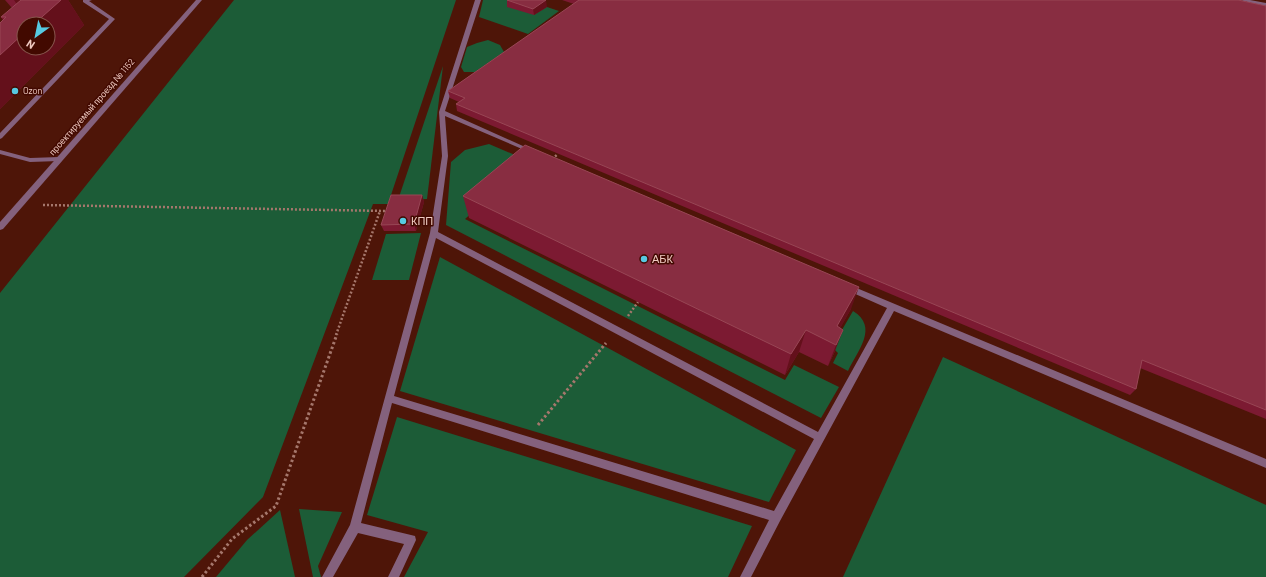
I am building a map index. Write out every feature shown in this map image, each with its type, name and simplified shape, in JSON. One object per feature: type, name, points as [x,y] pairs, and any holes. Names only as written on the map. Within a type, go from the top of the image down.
[{"type":"street","points":[[0,137],[112,19],[85,1],[89,0]]},
{"type":"street","name":"проектируемый проезд № 1152","points":[[0,227],[198,0]]},
{"type":"street","points":[[327,577],[355,527],[434,234],[445,156],[442,112],[478,0]]},
{"type":"street","points":[[1243,0],[1266,5]]},
{"type":"street","points":[[442,112],[536,153]]},
{"type":"street","points":[[0,152],[30,160],[59,159]]},
{"type":"street","points":[[434,234],[820,438]]},
{"type":"street","points":[[841,285],[1266,464]]},
{"type":"street","points":[[745,577],[776,517],[892,307]]},
{"type":"street","points":[[389,398],[776,517]]},
{"type":"street","points":[[355,527],[411,540],[393,577]]},
{"type":"path","points":[[548,162],[558,154]]},
{"type":"path","points":[[18,205],[390,211]]},
{"type":"path","points":[[202,577],[232,540],[276,506],[380,211]]},
{"type":"path","points":[[526,440],[638,302]]},
{"type":"green space","points":[[234,0],[456,0],[388,204],[373,204],[263,497],[184,577],[0,577],[0,293]]},
{"type":"green space","points":[[483,0],[526,0],[559,11],[528,34],[479,17]]},
{"type":"green space","points":[[488,40],[500,45],[504,52],[475,72],[464,72],[461,67],[467,47]]},
{"type":"green space","points":[[443,66],[427,199],[398,200]]},
{"type":"green space","points":[[489,144],[529,161],[465,219],[785,380],[794,365],[839,387],[821,418],[446,225],[451,162],[465,150]]},
{"type":"green space","points":[[421,233],[409,280],[372,280],[386,234]]},
{"type":"green space","points":[[440,257],[796,450],[769,502],[400,391]]},
{"type":"green space","points":[[853,311],[861,317],[865,324],[865,331],[861,347],[848,371],[833,363],[838,353],[832,347]]},
{"type":"green space","points":[[943,357],[1266,505],[1266,577],[843,577]]},
{"type":"green space","points":[[397,417],[752,526],[728,577],[404,577],[428,532],[367,515]]},
{"type":"green space","points":[[299,509],[342,512],[318,566],[321,577],[313,577]]},
{"type":"green space","points":[[280,510],[295,577],[216,577],[247,540]]},
{"type":"building","points":[[21,0],[61,0],[43,16],[16,16],[16,40],[0,55],[0,23],[6,17],[1,17]]},
{"type":"building","points":[[507,0],[546,0],[533,9]]},
{"type":"building","points":[[579,0],[1238,0],[1266,6],[1266,410],[1142,360],[1136,389],[456,104],[465,98],[448,91]]},
{"type":"building","name":"АБК","points":[[525,145],[859,287],[837,326],[843,330],[836,345],[806,330],[791,354],[463,196]]},
{"type":"building","name":"КПП","points":[[391,195],[422,195],[414,224],[381,225]]},
{"type":"place","name":"Ozon","points":[[15,91]]},
{"type":"place","name":"КПП","points":[[403,221]]},
{"type":"place","name":"АБК","points":[[644,259]]}]
